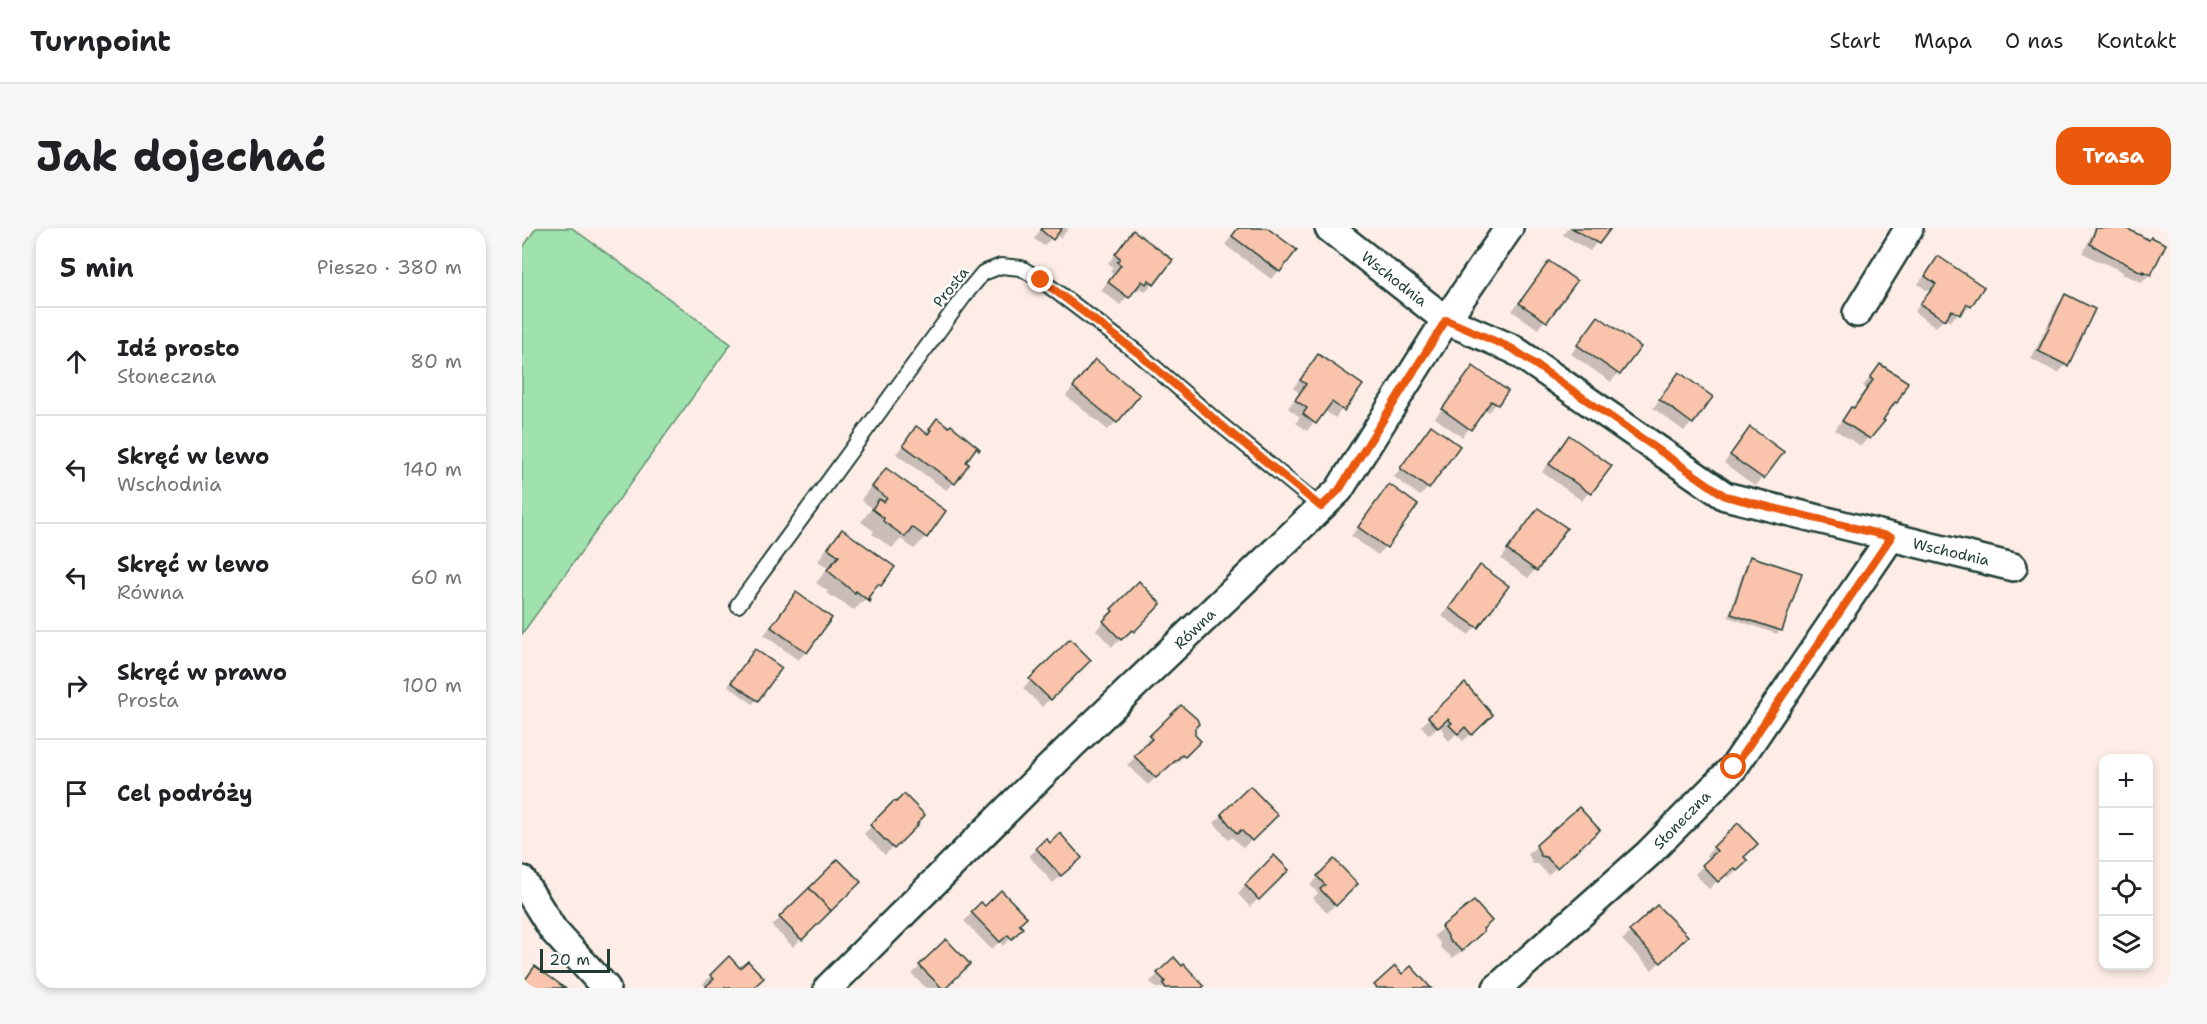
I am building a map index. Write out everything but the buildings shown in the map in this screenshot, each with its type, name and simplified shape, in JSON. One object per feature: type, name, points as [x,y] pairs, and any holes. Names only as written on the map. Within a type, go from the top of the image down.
[{"type":"street","name":"Wschodnia","points":[[1329,228],[1446,320],[1513,349],[1725,496],[2013,567]]},
{"type":"street","name":"Równa","points":[[828,988],[1071,746],[1339,490],[1446,320],[1509,228]]},
{"type":"street","points":[[1857,313],[1909,228]]},
{"type":"street","name":"Słoneczna","points":[[1501,987],[1648,854],[1734,767],[1891,537]]},
{"type":"street","points":[[522,880],[553,930],[606,988]]},
{"type":"lane","name":"Prosta","points":[[738,605],[967,292],[983,273],[1001,266],[1021,268],[1041,280],[1138,353],[1321,507]]},
{"type":"green space","points":[[536,228],[572,228],[731,344],[522,634],[522,249]]},
{"type":"route","points":[[1041,280],[1138,353],[1321,507],[1339,490],[1446,320],[1513,349],[1725,496],[1891,537],[1734,767]]}]
